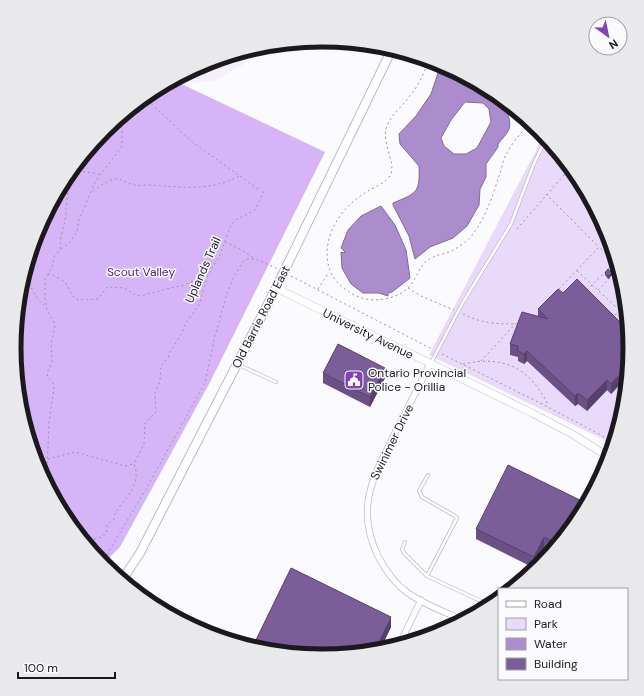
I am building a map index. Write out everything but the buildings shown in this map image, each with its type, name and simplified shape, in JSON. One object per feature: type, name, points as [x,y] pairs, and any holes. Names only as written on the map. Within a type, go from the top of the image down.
[{"type":"main road","name":"Old Barrie Road East","points":[[125,575],[140,553],[276,288],[389,55]]},
{"type":"street","name":"University Avenue","points":[[276,288],[532,413],[572,434],[604,454]]},
{"type":"street","name":"Swinimer Drive","points":[[430,364],[374,474],[367,514],[370,537],[381,562],[398,584],[408,593],[420,600],[457,617]]},
{"type":"street","points":[[403,638],[420,600]]},
{"type":"lane","points":[[430,364],[462,304],[511,224],[533,166],[543,144]]},
{"type":"lane","points":[[237,363],[276,382]]},
{"type":"lane","points":[[427,576],[457,518],[456,516],[422,497],[419,491],[428,475]]},
{"type":"lane","points":[[406,542],[402,549],[404,553],[427,576],[483,602]]},
{"type":"path","points":[[426,66],[410,97],[392,115],[387,125],[385,138],[392,166],[390,175],[383,182],[360,195],[350,203],[337,220],[332,230],[327,249],[330,271],[336,280],[355,296],[375,301],[386,299],[404,291],[410,286],[424,263],[429,259],[459,247],[472,235],[492,196],[503,160],[509,149],[526,127]]},
{"type":"path","points":[[149,102],[191,141],[258,189]]},
{"type":"path","points":[[47,310],[45,288],[46,279],[54,256],[60,249],[70,242],[77,232],[79,220],[95,182],[122,146],[121,125]]},
{"type":"path","points":[[79,171],[100,174]]},
{"type":"path","points":[[517,229],[566,172]]},
{"type":"path","points":[[92,191],[114,179],[125,181],[134,185],[203,188],[220,185],[239,176]]},
{"type":"path","points":[[60,249],[70,184]]},
{"type":"path","name":"Uplands Trail","points":[[91,540],[101,538],[106,534],[108,525],[114,519],[115,512],[126,500],[136,480],[136,469],[134,464],[144,444],[145,423],[156,412],[155,393],[160,381],[161,366],[168,358],[182,333],[185,324],[199,305],[208,275],[219,257],[231,225],[236,220],[255,210],[264,191]]},
{"type":"path","points":[[546,194],[609,256]]},
{"type":"path","points":[[225,242],[240,249],[255,259],[272,266]]},
{"type":"path","points":[[555,293],[599,247]]},
{"type":"path","points":[[106,557],[205,383],[215,336],[227,293],[234,276],[243,262],[248,259],[255,259]]},
{"type":"path","points":[[586,292],[610,266],[613,269]]},
{"type":"path","points":[[577,270],[616,307]]},
{"type":"path","points":[[318,290],[330,271]]},
{"type":"path","points":[[48,274],[65,282],[74,298],[79,300],[98,299],[107,287],[125,288],[133,294],[140,296],[182,286],[208,275]]},
{"type":"path","points":[[598,290],[614,274]]},
{"type":"path","points":[[289,275],[437,352],[549,407],[608,441]]},
{"type":"path","points":[[28,283],[37,298],[47,310],[54,322],[55,327],[51,343],[52,362],[47,373],[48,378],[53,383],[54,388],[49,422],[47,469]]},
{"type":"path","points":[[613,317],[620,310]]},
{"type":"path","points":[[481,361],[522,317]]},
{"type":"path","points":[[462,364],[481,361],[497,362],[517,369],[532,379],[538,386],[549,407]]},
{"type":"path","points":[[47,459],[75,452],[125,466],[134,464]]},
{"type":"shaded area","points":[[254,55],[252,59],[216,80],[182,85],[179,83],[207,70]]},
{"type":"green space","name":"Scout Valley","points":[[179,83],[325,152],[209,384],[120,547],[108,559],[83,531],[72,515],[61,498],[44,463],[31,426],[24,387],[21,348],[24,309],[31,270],[44,233],[61,197],[83,165],[109,135],[139,109]]},
{"type":"green space","points":[[541,141],[561,165],[583,198],[600,233],[613,270],[620,309],[623,348],[617,407],[608,442],[429,355]]},
{"type":"water","points":[[439,71],[472,87],[505,109],[508,114],[510,124],[508,131],[486,164],[486,177],[480,189],[479,205],[467,226],[453,238],[430,247],[415,259],[409,236],[393,203],[412,194],[418,187],[419,166],[400,144],[399,134],[416,116],[431,94]],"holes":[[[465,102],[483,103],[489,109],[491,122],[477,148],[466,154],[454,154],[444,146],[441,138],[451,120]]]},
{"type":"water","points":[[381,206],[395,225],[406,250],[410,278],[392,292],[388,293],[388,296],[379,293],[363,293],[351,284],[342,268],[341,252],[345,252],[341,248],[348,230],[361,216]]},
{"type":"place","name":"Ontario Provincial Police - Orillia","points":[[354,380]]}]
